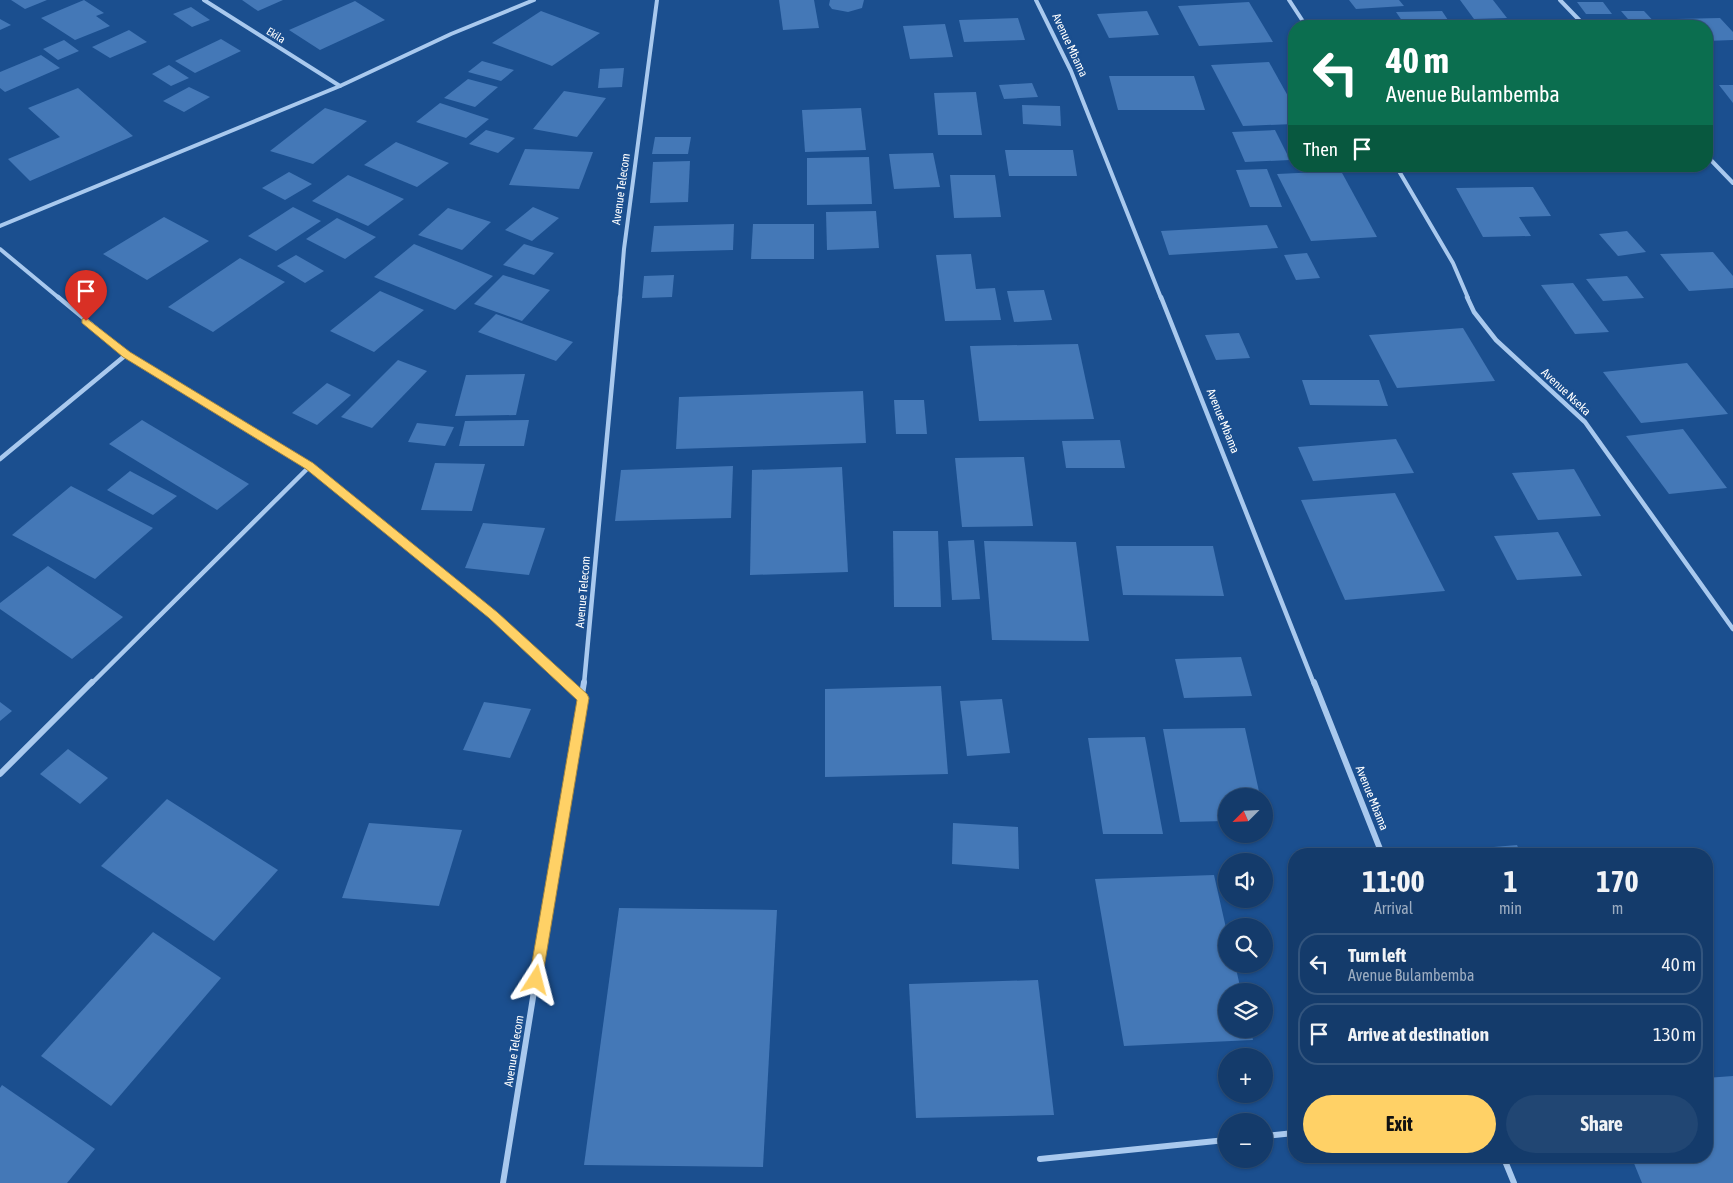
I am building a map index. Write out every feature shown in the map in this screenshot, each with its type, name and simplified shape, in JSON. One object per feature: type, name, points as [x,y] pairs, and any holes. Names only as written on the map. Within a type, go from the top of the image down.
[{"type":"street","name":"Ekila","points":[[204,0],[340,86]]},
{"type":"street","points":[[0,226],[340,86],[451,34],[534,0]]},
{"type":"street","name":"Avenue Telecom","points":[[503,1183],[583,698],[624,248],[656,0]]},
{"type":"street","name":"Avenue Mbama","points":[[1036,0],[1071,71],[1380,848]]},
{"type":"street","points":[[1289,0],[1302,20]]},
{"type":"street","points":[[1560,0],[1579,20]]},
{"type":"street","points":[[1713,162],[1733,183]]},
{"type":"street","name":"Avenue Nseka","points":[[1399,172],[1453,264],[1474,312],[1496,340],[1585,422],[1733,629]]},
{"type":"street","points":[[0,249],[127,354],[310,466],[493,615],[583,698]]},
{"type":"street","points":[[0,458],[127,354]]},
{"type":"street","points":[[0,774],[310,466]]},
{"type":"street","points":[[1273,1135],[1288,1134]]},
{"type":"street","points":[[1040,1158],[1218,1141]]},
{"type":"street","points":[[1506,1163],[1514,1183]]},
{"type":"building","points":[[11,0],[47,0],[25,9]]},
{"type":"building","points":[[84,0],[104,13],[96,16],[110,26],[75,40],[41,18]]},
{"type":"building","points":[[242,0],[283,0],[258,11]]},
{"type":"building","points":[[779,0],[814,0],[819,28],[783,30]]},
{"type":"building","points":[[830,0],[864,0],[862,8],[848,12],[832,9],[829,5]]},
{"type":"building","points":[[1349,0],[1399,0],[1404,6],[1356,9]]},
{"type":"building","points":[[1460,0],[1493,0],[1507,18],[1474,19]]},
{"type":"building","points":[[355,1],[385,20],[320,50],[289,30]]},
{"type":"building","points":[[1249,2],[1273,42],[1199,46],[1178,6]]},
{"type":"building","points":[[1577,2],[1603,2],[1612,14],[1586,14]]},
{"type":"building","points":[[191,7],[210,20],[192,27],[173,14]]},
{"type":"building","points":[[541,11],[600,33],[552,66],[492,43]]},
{"type":"building","points":[[1147,11],[1159,35],[1109,38],[1097,14]]},
{"type":"building","points":[[1442,11],[1448,20],[1402,20],[1396,12]]},
{"type":"building","points":[[1621,11],[1644,11],[1652,20],[1629,20]]},
{"type":"building","points":[[1018,18],[1025,40],[964,42],[959,20]]},
{"type":"building","points":[[1720,18],[1733,32],[1733,40],[1713,41],[1713,20],[1676,19]]},
{"type":"building","points":[[0,19],[11,25],[0,30]]},
{"type":"building","points":[[945,24],[953,57],[910,59],[903,26]]},
{"type":"building","points":[[129,30],[147,42],[110,58],[92,47]]},
{"type":"building","points":[[221,39],[241,51],[195,73],[175,61]]},
{"type":"building","points":[[64,40],[79,51],[58,60],[43,49]]},
{"type":"building","points":[[41,55],[60,68],[5,92],[0,88],[0,72]]},
{"type":"building","points":[[482,61],[514,70],[501,81],[468,72]]},
{"type":"building","points":[[1269,62],[1288,96],[1288,124],[1243,126],[1211,65]]},
{"type":"building","points":[[169,65],[189,78],[171,86],[152,74]]},
{"type":"building","points":[[624,68],[622,87],[598,88],[600,69]]},
{"type":"building","points":[[1109,76],[1194,76],[1205,110],[1118,110]]},
{"type":"building","points":[[468,79],[498,87],[475,107],[444,98]]},
{"type":"building","points":[[1032,83],[1038,97],[1004,99],[999,85]]},
{"type":"building","points":[[1719,85],[1733,85],[1733,103]]},
{"type":"building","points":[[189,87],[210,97],[184,112],[163,101]]},
{"type":"building","points":[[78,88],[133,136],[30,181],[8,159],[60,137],[28,108]]},
{"type":"building","points":[[564,91],[606,98],[577,137],[533,129]]},
{"type":"building","points":[[976,92],[982,135],[938,135],[934,93]]},
{"type":"building","points":[[440,103],[489,119],[466,138],[416,122]]},
{"type":"building","points":[[1022,105],[1060,106],[1061,126],[1023,124]]},
{"type":"building","points":[[325,108],[367,121],[313,164],[270,151]]},
{"type":"building","points":[[861,108],[866,150],[805,152],[802,110]]},
{"type":"building","points":[[486,130],[515,138],[498,153],[469,144]]},
{"type":"building","points":[[1275,130],[1288,156],[1288,160],[1245,162],[1232,132]]},
{"type":"building","points":[[655,137],[691,137],[688,154],[652,154]]},
{"type":"building","points":[[396,142],[449,163],[417,187],[364,165]]},
{"type":"building","points":[[525,149],[593,152],[579,189],[509,185]]},
{"type":"building","points":[[1005,150],[1073,150],[1077,176],[1009,176]]},
{"type":"building","points":[[933,153],[940,187],[894,189],[889,154]]},
{"type":"building","points":[[869,157],[872,204],[807,205],[807,158]]},
{"type":"building","points":[[690,161],[688,202],[650,203],[653,162]]},
{"type":"building","points":[[1267,169],[1282,207],[1250,207],[1236,170]]},
{"type":"building","points":[[289,172],[312,184],[285,200],[262,188]]},
{"type":"building","points":[[1342,172],[1377,237],[1311,241],[1277,174]]},
{"type":"building","points":[[348,175],[404,199],[368,226],[312,201]]},
{"type":"building","points":[[950,175],[995,175],[1001,217],[954,218]]},
{"type":"building","points":[[1533,187],[1551,216],[1519,217],[1531,236],[1483,237],[1456,188]]},
{"type":"building","points":[[293,207],[321,221],[276,251],[248,236]]},
{"type":"building","points":[[533,207],[559,218],[532,241],[505,230]]},
{"type":"building","points":[[448,208],[491,222],[462,250],[418,235]]},
{"type":"building","points":[[876,211],[879,248],[827,250],[826,212]]},
{"type":"building","points":[[164,217],[209,241],[147,280],[103,254]]},
{"type":"building","points":[[337,218],[376,237],[345,259],[306,239]]},
{"type":"building","points":[[734,224],[733,250],[651,252],[654,226]]},
{"type":"building","points":[[753,224],[814,224],[814,259],[751,259]]},
{"type":"building","points":[[1267,225],[1278,248],[1169,255],[1161,231]]},
{"type":"building","points":[[1627,231],[1646,252],[1618,256],[1599,234]]},
{"type":"building","points":[[414,244],[493,276],[455,310],[374,277]]},
{"type":"building","points":[[524,244],[554,253],[534,275],[503,265]]},
{"type":"building","points":[[1713,252],[1733,276],[1733,288],[1689,291],[1660,254]]},
{"type":"building","points":[[1307,253],[1320,278],[1296,280],[1284,255]]},
{"type":"building","points":[[971,254],[976,289],[995,288],[1001,320],[945,321],[936,255]]},
{"type":"building","points":[[296,255],[324,271],[305,283],[277,266]]},
{"type":"building","points":[[240,258],[285,282],[213,332],[168,307]]},
{"type":"building","points":[[503,275],[550,290],[522,321],[474,304]]},
{"type":"building","points":[[674,275],[672,297],[642,298],[644,276]]},
{"type":"building","points":[[1627,276],[1644,298],[1603,301],[1586,279]]},
{"type":"building","points":[[1573,283],[1609,332],[1575,334],[1541,285]]},
{"type":"building","points":[[1044,290],[1052,320],[1014,322],[1007,291]]},
{"type":"building","points":[[380,291],[424,310],[374,352],[330,331]]},
{"type":"building","points":[[496,314],[573,342],[556,361],[478,332]]},
{"type":"building","points":[[1463,328],[1495,381],[1397,388],[1369,335]]},
{"type":"building","points":[[1239,333],[1250,358],[1216,360],[1205,335]]},
{"type":"building","points":[[1078,344],[1094,419],[979,421],[970,346]]},
{"type":"building","points":[[398,360],[427,371],[372,428],[341,417]]},
{"type":"building","points":[[1687,363],[1728,414],[1641,423],[1603,372]]},
{"type":"building","points":[[525,374],[516,415],[455,416],[466,375]]},
{"type":"building","points":[[1302,380],[1379,380],[1388,406],[1310,405]]},
{"type":"building","points":[[327,383],[351,395],[317,425],[292,413]]},
{"type":"building","points":[[863,391],[866,443],[676,449],[679,397]]},
{"type":"building","points":[[894,400],[924,400],[927,434],[896,434]]},
{"type":"building","points":[[142,420],[249,484],[217,510],[109,444]]},
{"type":"building","points":[[529,420],[524,446],[459,446],[465,421]]},
{"type":"building","points":[[417,423],[454,427],[445,446],[408,442]]},
{"type":"building","points":[[1683,429],[1727,488],[1669,494],[1626,436]]},
{"type":"building","points":[[1396,439],[1414,473],[1313,481],[1298,447]]},
{"type":"building","points":[[1120,440],[1125,468],[1066,468],[1062,441]]},
{"type":"building","points":[[1024,457],[1033,526],[962,527],[955,458]]},
{"type":"building","points":[[435,463],[485,464],[472,511],[421,510]]},
{"type":"building","points":[[733,466],[731,518],[615,521],[621,470]]},
{"type":"building","points":[[842,467],[848,572],[750,575],[752,470]]},
{"type":"building","points":[[1574,469],[1601,516],[1538,520],[1512,473]]},
{"type":"building","points":[[130,471],[177,496],[153,515],[107,490]]},
{"type":"building","points":[[71,486],[153,528],[95,579],[12,535]]},
{"type":"building","points":[[1395,493],[1445,591],[1345,600],[1301,500]]},
{"type":"building","points":[[483,523],[545,528],[529,575],[465,568]]},
{"type":"building","points":[[893,531],[938,531],[941,607],[894,607]]},
{"type":"building","points":[[1558,532],[1582,576],[1517,580],[1494,536]]},
{"type":"building","points":[[974,540],[980,599],[952,600],[948,541]]},
{"type":"building","points":[[984,541],[1076,542],[1089,641],[992,640]]},
{"type":"building","points":[[1116,546],[1213,546],[1224,596],[1123,595]]},
{"type":"building","points":[[48,566],[123,617],[72,659],[0,609],[0,603]]},
{"type":"building","points":[[1241,657],[1252,696],[1184,698],[1175,659]]},
{"type":"building","points":[[941,686],[948,774],[825,777],[825,689]]},
{"type":"building","points":[[1002,699],[1010,753],[967,756],[960,701]]},
{"type":"building","points":[[0,702],[12,711],[0,721]]},
{"type":"building","points":[[484,702],[531,709],[510,758],[463,750]]},
{"type":"building","points":[[1245,728],[1258,788],[1218,788],[1218,821],[1180,822],[1163,729]]},
{"type":"building","points":[[1145,737],[1163,834],[1103,834],[1088,738]]},
{"type":"building","points":[[68,749],[108,778],[80,804],[40,774]]},
{"type":"building","points":[[167,799],[278,870],[214,941],[101,866]]},
{"type":"building","points":[[369,823],[462,830],[439,906],[342,898]]},
{"type":"building","points":[[953,823],[1018,827],[1019,869],[952,864]]},
{"type":"building","points":[[1517,845],[1518,848],[1482,848]]},
{"type":"building","points":[[1214,875],[1218,893],[1218,908],[1221,908],[1224,918],[1218,918],[1218,973],[1237,973],[1239,983],[1218,983],[1218,1038],[1252,1038],[1253,1040],[1124,1046],[1095,879]]},
{"type":"building","points":[[619,908],[777,910],[763,1167],[584,1165]]},
{"type":"building","points":[[153,932],[221,978],[111,1106],[41,1056]]},
{"type":"building","points":[[1038,980],[1054,1115],[916,1118],[909,984]]},
{"type":"building","points":[[1733,1076],[1733,1183],[1642,1183],[1634,1163],[1713,1163],[1713,1077]]},
{"type":"building","points":[[2,1085],[95,1149],[67,1183],[0,1183],[0,1088]]},
{"type":"route","points":[[86,321],[127,354],[310,466],[493,615],[583,698],[536,980]]}]
